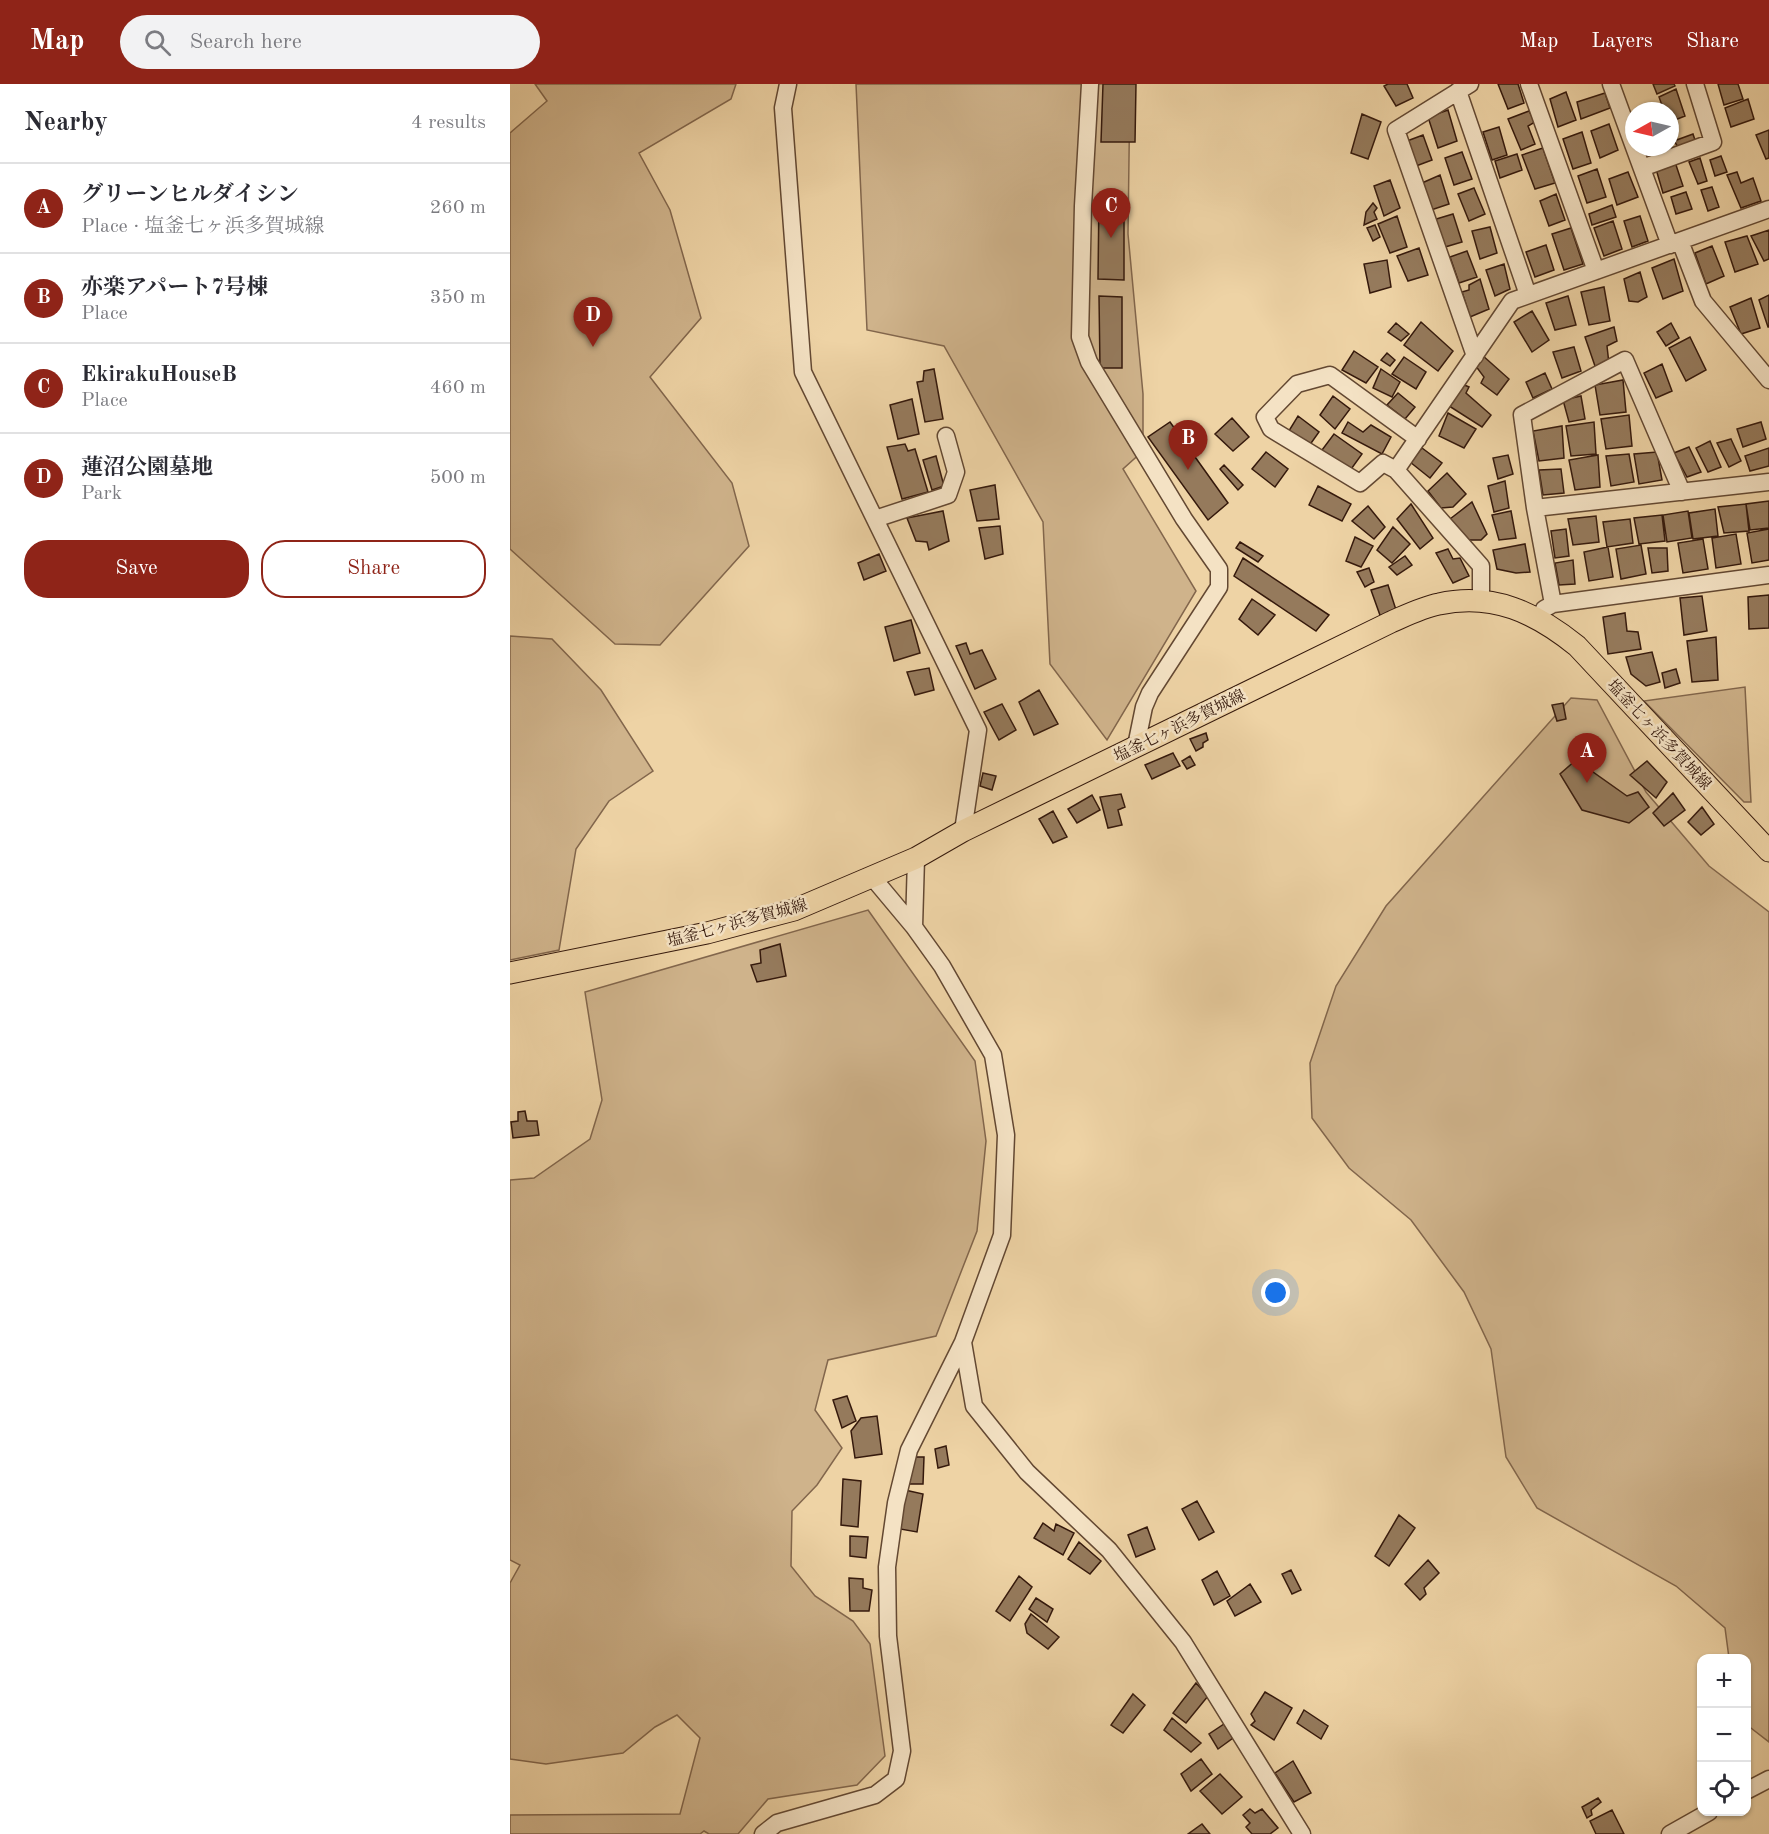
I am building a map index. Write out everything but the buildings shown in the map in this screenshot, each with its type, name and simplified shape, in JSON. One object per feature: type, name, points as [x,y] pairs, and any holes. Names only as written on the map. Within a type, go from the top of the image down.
[{"type":"main road","name":"塩釜七ヶ浜多賀城線","points":[[510,973],[707,933],[783,913],[873,878],[1136,746],[1417,611],[1438,604],[1459,601],[1501,604],[1532,615],[1554,627],[1577,646],[1769,851]]},
{"type":"street","points":[[788,84],[783,108],[803,372],[978,730],[963,831]]},
{"type":"street","points":[[1090,84],[1083,206],[1080,337],[1089,362],[1184,519],[1219,569],[1221,578],[1219,587],[1150,693],[1144,707],[1136,746]]},
{"type":"street","points":[[1530,84],[1596,271]]},
{"type":"street","points":[[1611,84],[1625,122]]},
{"type":"street","points":[[1642,168],[1713,142],[1695,84]]},
{"type":"street","points":[[1475,356],[1396,130],[1464,88],[1528,296]]},
{"type":"street","points":[[1637,156],[1703,301],[1769,381]]},
{"type":"street","points":[[1396,470],[1512,301],[1769,209]]},
{"type":"street","points":[[1553,604],[1535,508],[1522,415],[1625,360],[1682,492]]},
{"type":"street","points":[[1418,439],[1330,375],[1297,384],[1265,417],[1271,429],[1360,483],[1383,463],[1396,470],[1481,566],[1481,601]]},
{"type":"street","points":[[875,519],[948,495],[956,472],[946,436]]},
{"type":"street","points":[[1535,508],[1769,482]]},
{"type":"street","points":[[1532,615],[1553,604],[1769,575]]},
{"type":"street","points":[[914,927],[916,858]]},
{"type":"street","points":[[763,1834],[777,1823],[875,1795],[896,1779],[902,1751],[888,1636],[887,1567],[896,1503],[909,1450],[963,1342],[1002,1235],[1006,1135],[993,1055],[942,966],[914,927],[873,878]]},
{"type":"street","points":[[963,1342],[974,1406],[1027,1472],[1109,1550],[1183,1642],[1302,1834]]},
{"type":"street","points":[[1751,1788],[1769,1779]]},
{"type":"street","points":[[1670,1834],[1702,1816]]},
{"type":"shaded area","points":[[535,84],[736,84],[731,99],[639,153],[670,210],[701,318],[650,377],[732,483],[749,546],[660,645],[615,644],[510,549],[510,133],[547,101]]},
{"type":"shaded area","points":[[856,84],[1130,84],[1128,234],[1143,394],[1143,451],[1123,469],[1196,591],[1107,740],[1050,664],[1043,522],[944,346],[867,330]]},
{"type":"shaded area","points":[[510,636],[552,639],[601,690],[653,771],[609,801],[576,849],[559,950],[510,960]]},
{"type":"shaded area","points":[[1745,687],[1751,802],[1744,802],[1644,701]]},
{"type":"shaded area","points":[[1571,698],[1597,700],[1646,792],[1709,866],[1769,912],[1769,1742],[1751,1728],[1751,1654],[1728,1654],[1725,1628],[1676,1586],[1537,1508],[1506,1457],[1491,1349],[1464,1292],[1411,1220],[1349,1168],[1312,1118],[1310,1063],[1336,986],[1386,906]]},
{"type":"shaded area","points":[[868,910],[975,1061],[986,1141],[977,1231],[936,1336],[828,1360],[815,1410],[842,1448],[817,1485],[792,1511],[791,1566],[815,1596],[853,1621],[870,1644],[885,1756],[857,1785],[768,1799],[738,1834],[709,1834],[704,1831],[700,1834],[510,1834],[510,1815],[680,1814],[700,1738],[677,1715],[655,1727],[623,1753],[546,1764],[510,1759],[510,1583],[520,1565],[510,1560],[510,1180],[534,1178],[590,1139],[602,1100],[585,992]]},
{"type":"place","name":"EkirakuHouseB","points":[[1111,238]]},
{"type":"place","name":"蓮沼公園墓地","points":[[593,347]]},
{"type":"place","name":"亦楽アパート7号棟","points":[[1188,470]]},
{"type":"place","name":"グリーンヒルダイシン","points":[[1587,783]]}]
